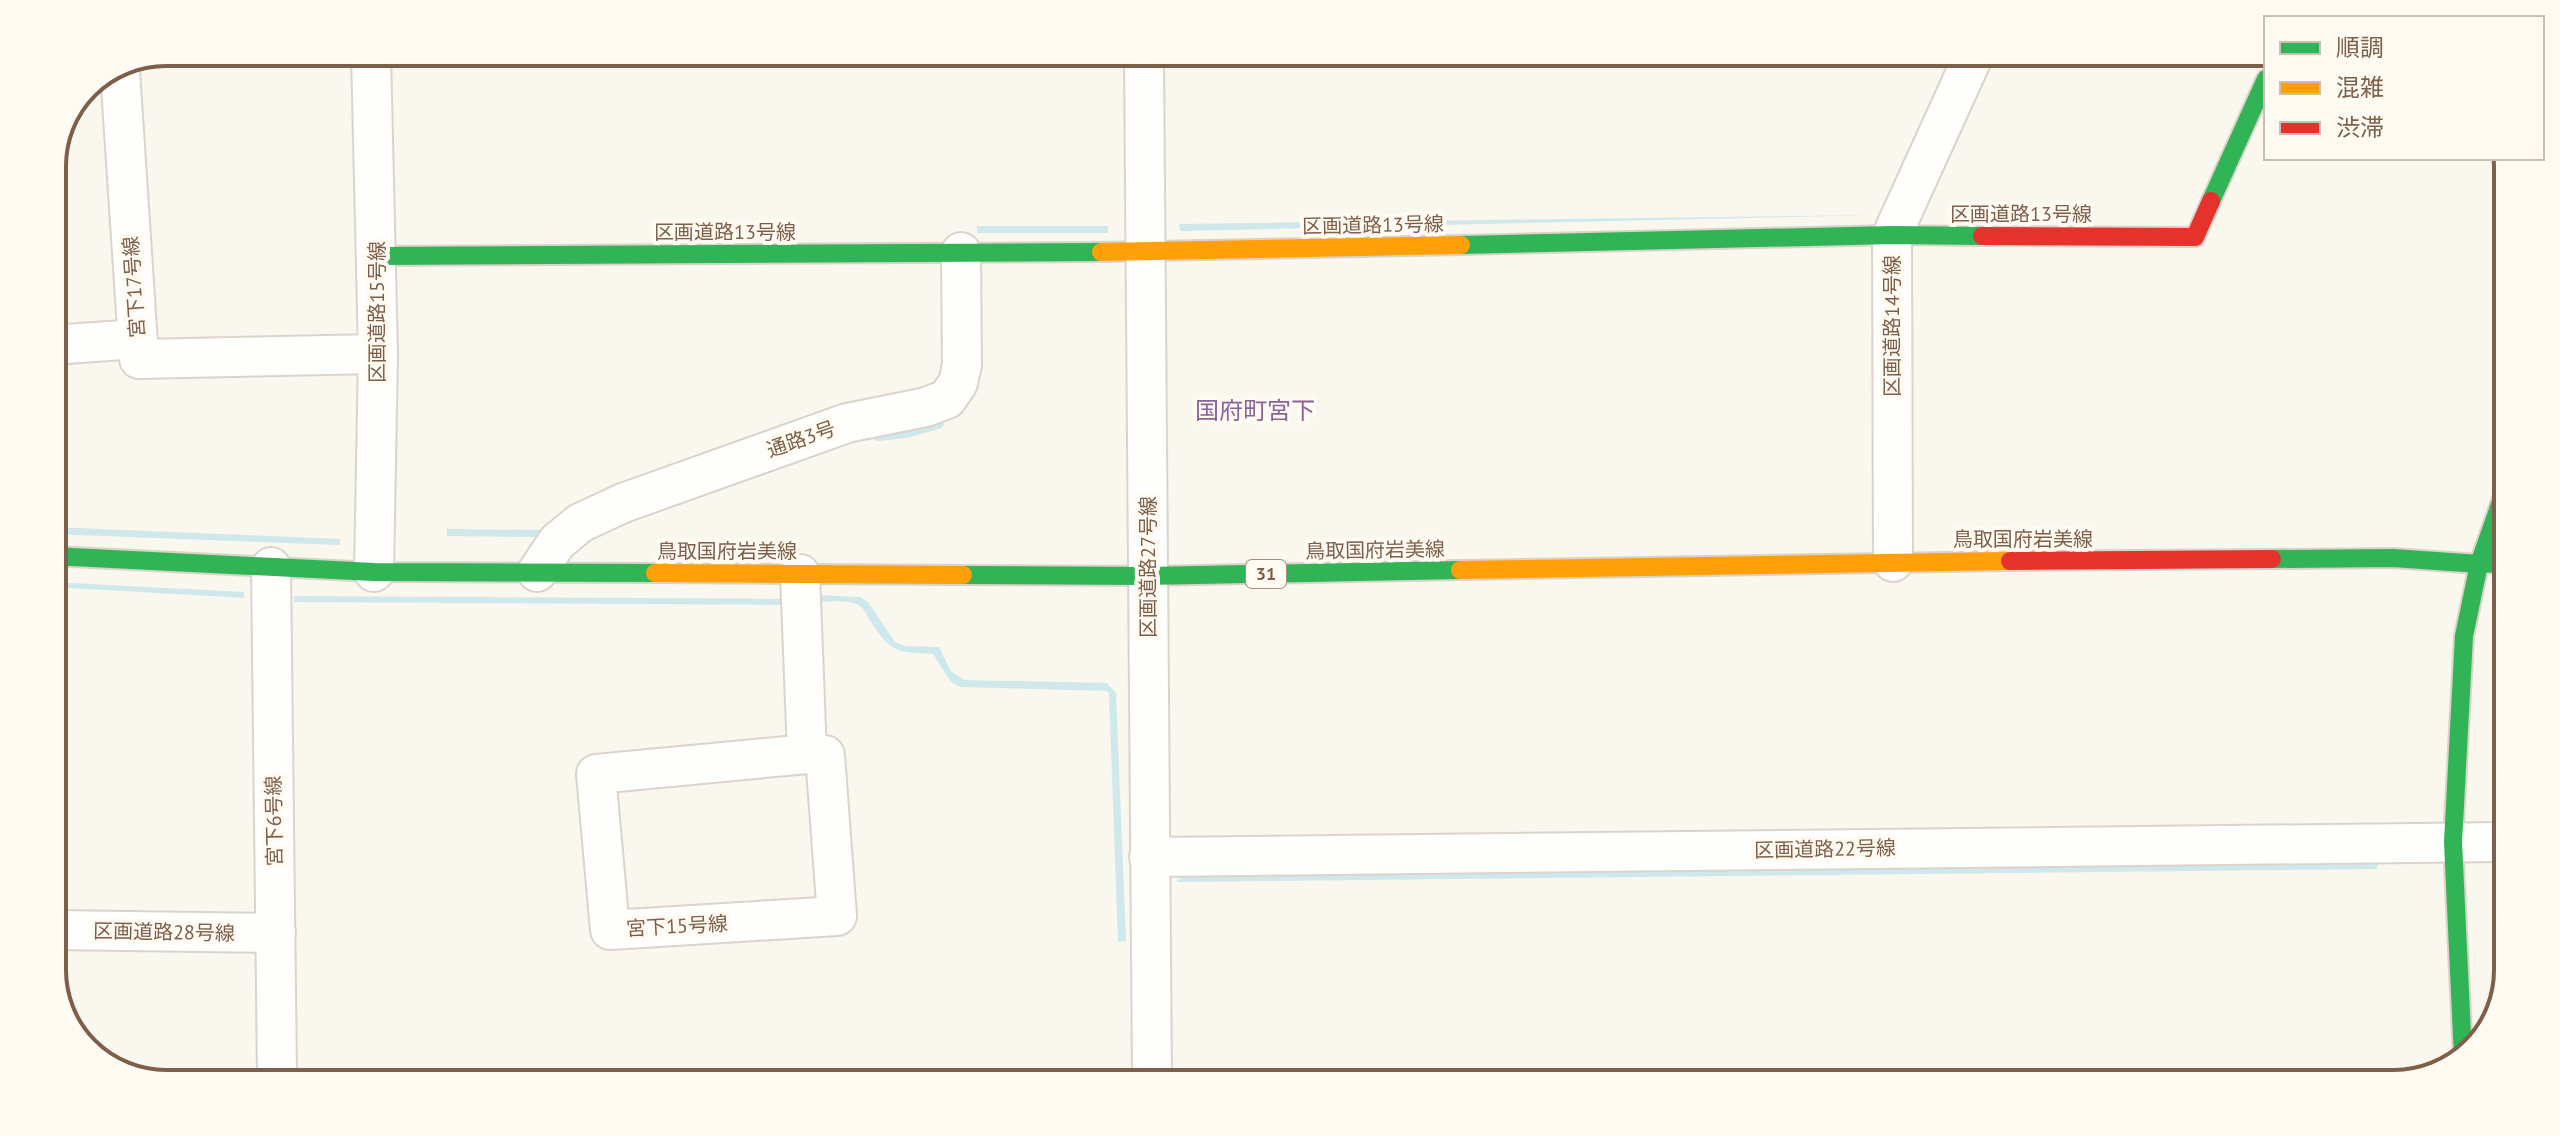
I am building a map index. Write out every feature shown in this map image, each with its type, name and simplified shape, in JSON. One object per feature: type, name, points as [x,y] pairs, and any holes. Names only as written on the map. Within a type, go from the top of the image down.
[{"type":"main road","name":"区画道路13号線","points":[[377,256],[1147,252],[1892,235],[2195,237],[2264,83]]},
{"type":"main road","points":[[2462,1043],[2453,842],[2464,636],[2479,564],[2494,521]]},
{"type":"main road","name":"鳥取国府岩美線","points":[[66,557],[374,572],[1147,576],[1893,562],[2393,558],[2494,563]]},
{"type":"street","name":"区画道路15号線","points":[[371,66],[378,354],[374,572]]},
{"type":"street","name":"区画道路27号線","points":[[1144,66],[1152,1070]]},
{"type":"street","name":"区画道路14号線","points":[[1893,562],[1892,235],[1969,66]]},
{"type":"street","name":"宮下17号線","points":[[120,77],[139,359],[378,354]]},
{"type":"street","name":"通路3号","points":[[537,572],[557,542],[580,523],[623,503],[847,423],[926,407],[947,399],[958,383],[962,365],[961,252]]},
{"type":"street","points":[[66,344],[137,339]]},
{"type":"street","name":"宮下6号線","points":[[271,567],[277,1070]]},
{"type":"street","points":[[800,574],[807,754]]},
{"type":"street","name":"宮下15号線","points":[[807,754],[825,755],[837,916],[610,930],[596,774],[807,754]]},
{"type":"street","name":"区画道路22号線","points":[[1149,857],[2494,842]]},
{"type":"street","name":"区画道路28号線","points":[[66,930],[276,933]]},
{"type":"water","points":[[1878,215],[1180,231],[1179,224]]},
{"type":"water","points":[[977,226],[1108,226],[1108,233],[977,233]]},
{"type":"water","points":[[66,528],[340,539],[340,545],[66,535]]},
{"type":"water","points":[[447,529],[545,530],[544,537],[447,536]]},
{"type":"water","points":[[66,583],[244,592],[244,598],[66,588]]},
{"type":"water","points":[[816,595],[860,597],[868,602],[895,642],[904,646],[939,647],[951,671],[964,680],[1107,683],[1116,693],[1126,941],[1118,942],[1107,691],[961,687],[951,682],[933,654],[903,651],[890,645],[860,606],[845,602],[816,602]]},
{"type":"water","points":[[294,596],[790,599],[791,605],[294,602]]},
{"type":"water","points":[[2378,862],[2377,869],[1176,882],[1184,875]]},
{"type":"waterway","points":[[878,435],[906,432],[938,423]]},
{"type":"traffic: fast","points":[[2211,201],[2264,83]]},
{"type":"traffic: fast","points":[[1461,245],[1892,235],[1982,236]]},
{"type":"traffic: fast","points":[[377,256],[1101,252]]},
{"type":"traffic: fast","points":[[2272,559],[2393,558],[2479,564],[2494,521]]},
{"type":"traffic: fast","points":[[66,557],[374,572],[655,573]]},
{"type":"traffic: fast","points":[[2462,1043],[2453,842],[2464,636],[2479,564],[2494,563]]},
{"type":"traffic: fast","points":[[963,575],[1147,576],[1460,570]]},
{"type":"traffic: slow","points":[[1101,252],[1461,245]]},
{"type":"traffic: slow","points":[[1460,570],[2010,561]]},
{"type":"traffic: slow","points":[[655,573],[963,575]]},
{"type":"traffic: jam","points":[[1982,236],[2195,237],[2211,201]]},
{"type":"traffic: jam","points":[[2010,561],[2272,559]]},
{"type":"district","name":"国府町宮下","points":[[1255,411]]}]
